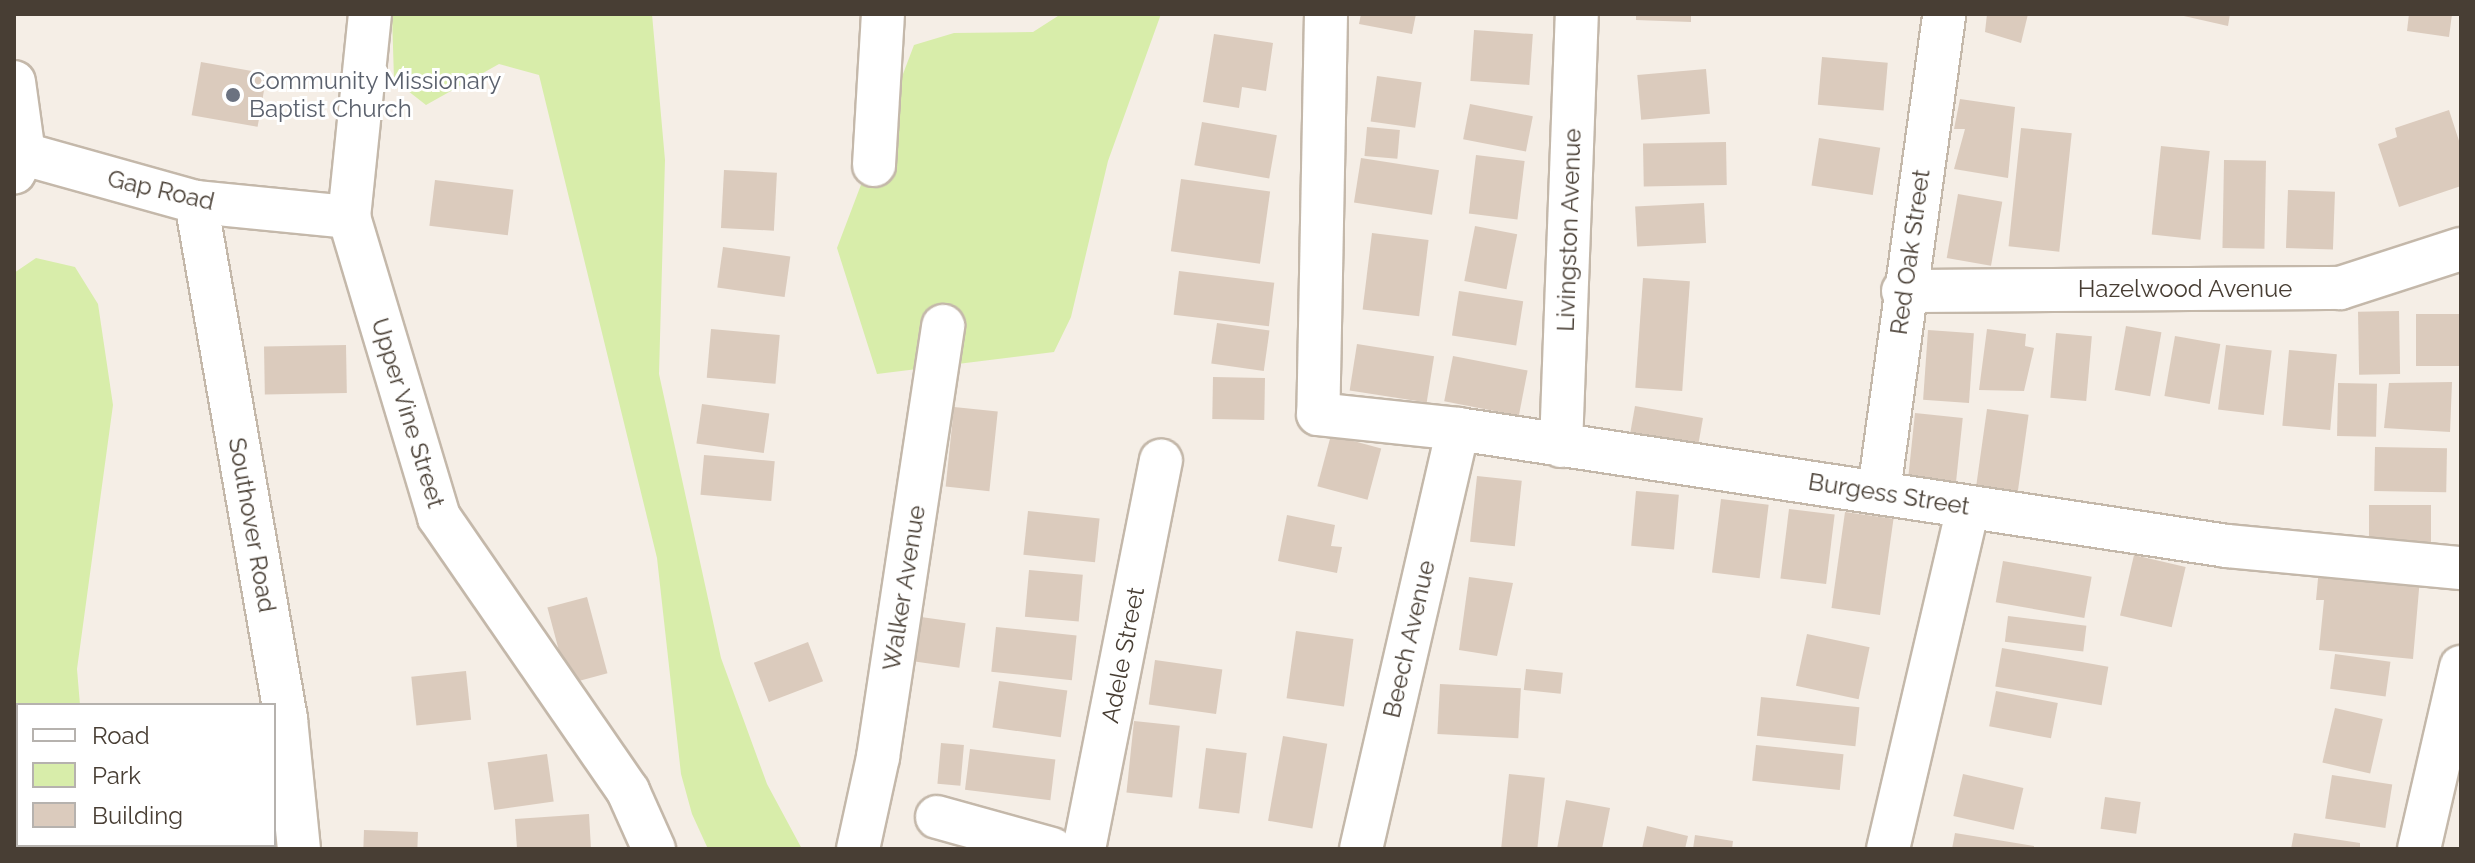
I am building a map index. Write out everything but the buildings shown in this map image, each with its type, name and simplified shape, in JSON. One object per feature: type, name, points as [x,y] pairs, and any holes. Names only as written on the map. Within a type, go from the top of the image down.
[{"type":"street","name":"Upper Vine Street","points":[[370,14],[349,217],[439,517],[628,791],[654,849]]},
{"type":"street","points":[[874,165],[883,14]]},
{"type":"street","name":"Burgess Street","points":[[1326,14],[1318,414],[1458,429],[2227,546],[2461,568]]},
{"type":"street","name":"Livingston Avenue","points":[[1561,446],[1577,14]]},
{"type":"street","name":"Red Oak Street","points":[[1879,491],[1903,291],[1944,14]]},
{"type":"street","points":[[14,82],[19,164]]},
{"type":"street","name":"Gap Road","points":[[19,164],[196,202],[349,217]]},
{"type":"street","name":"Southover Road","points":[[196,202],[286,719],[299,849]]},
{"type":"street","name":"Hazelwood Avenue","points":[[1903,291],[2340,288],[2461,249]]},
{"type":"street","name":"Walker Avenue","points":[[858,849],[878,757],[943,326]]},
{"type":"street","name":"Beech Avenue","points":[[1361,849],[1458,429]]},
{"type":"street","name":"Adele Street","points":[[1084,849],[1161,461]]},
{"type":"street","points":[[1888,849],[1968,507]]},
{"type":"street","points":[[2419,849],[2461,667]]},
{"type":"street","points":[[937,817],[1052,849]]},
{"type":"green space","points":[[392,14],[652,14],[665,160],[659,374],[721,658],[767,784],[802,849],[708,849],[692,814],[681,774],[657,558],[539,75],[499,64],[426,105],[394,80]]},
{"type":"green space","points":[[1061,14],[1161,14],[1108,161],[1071,317],[1054,352],[877,374],[837,248],[914,45],[954,33],[1033,32]]},
{"type":"green space","points":[[36,258],[75,267],[98,304],[113,405],[77,669],[80,703],[16,703],[16,847],[253,849],[14,849],[14,273]]},
{"type":"place","name":"Community Missionary Baptist Church","points":[[233,95]]}]
